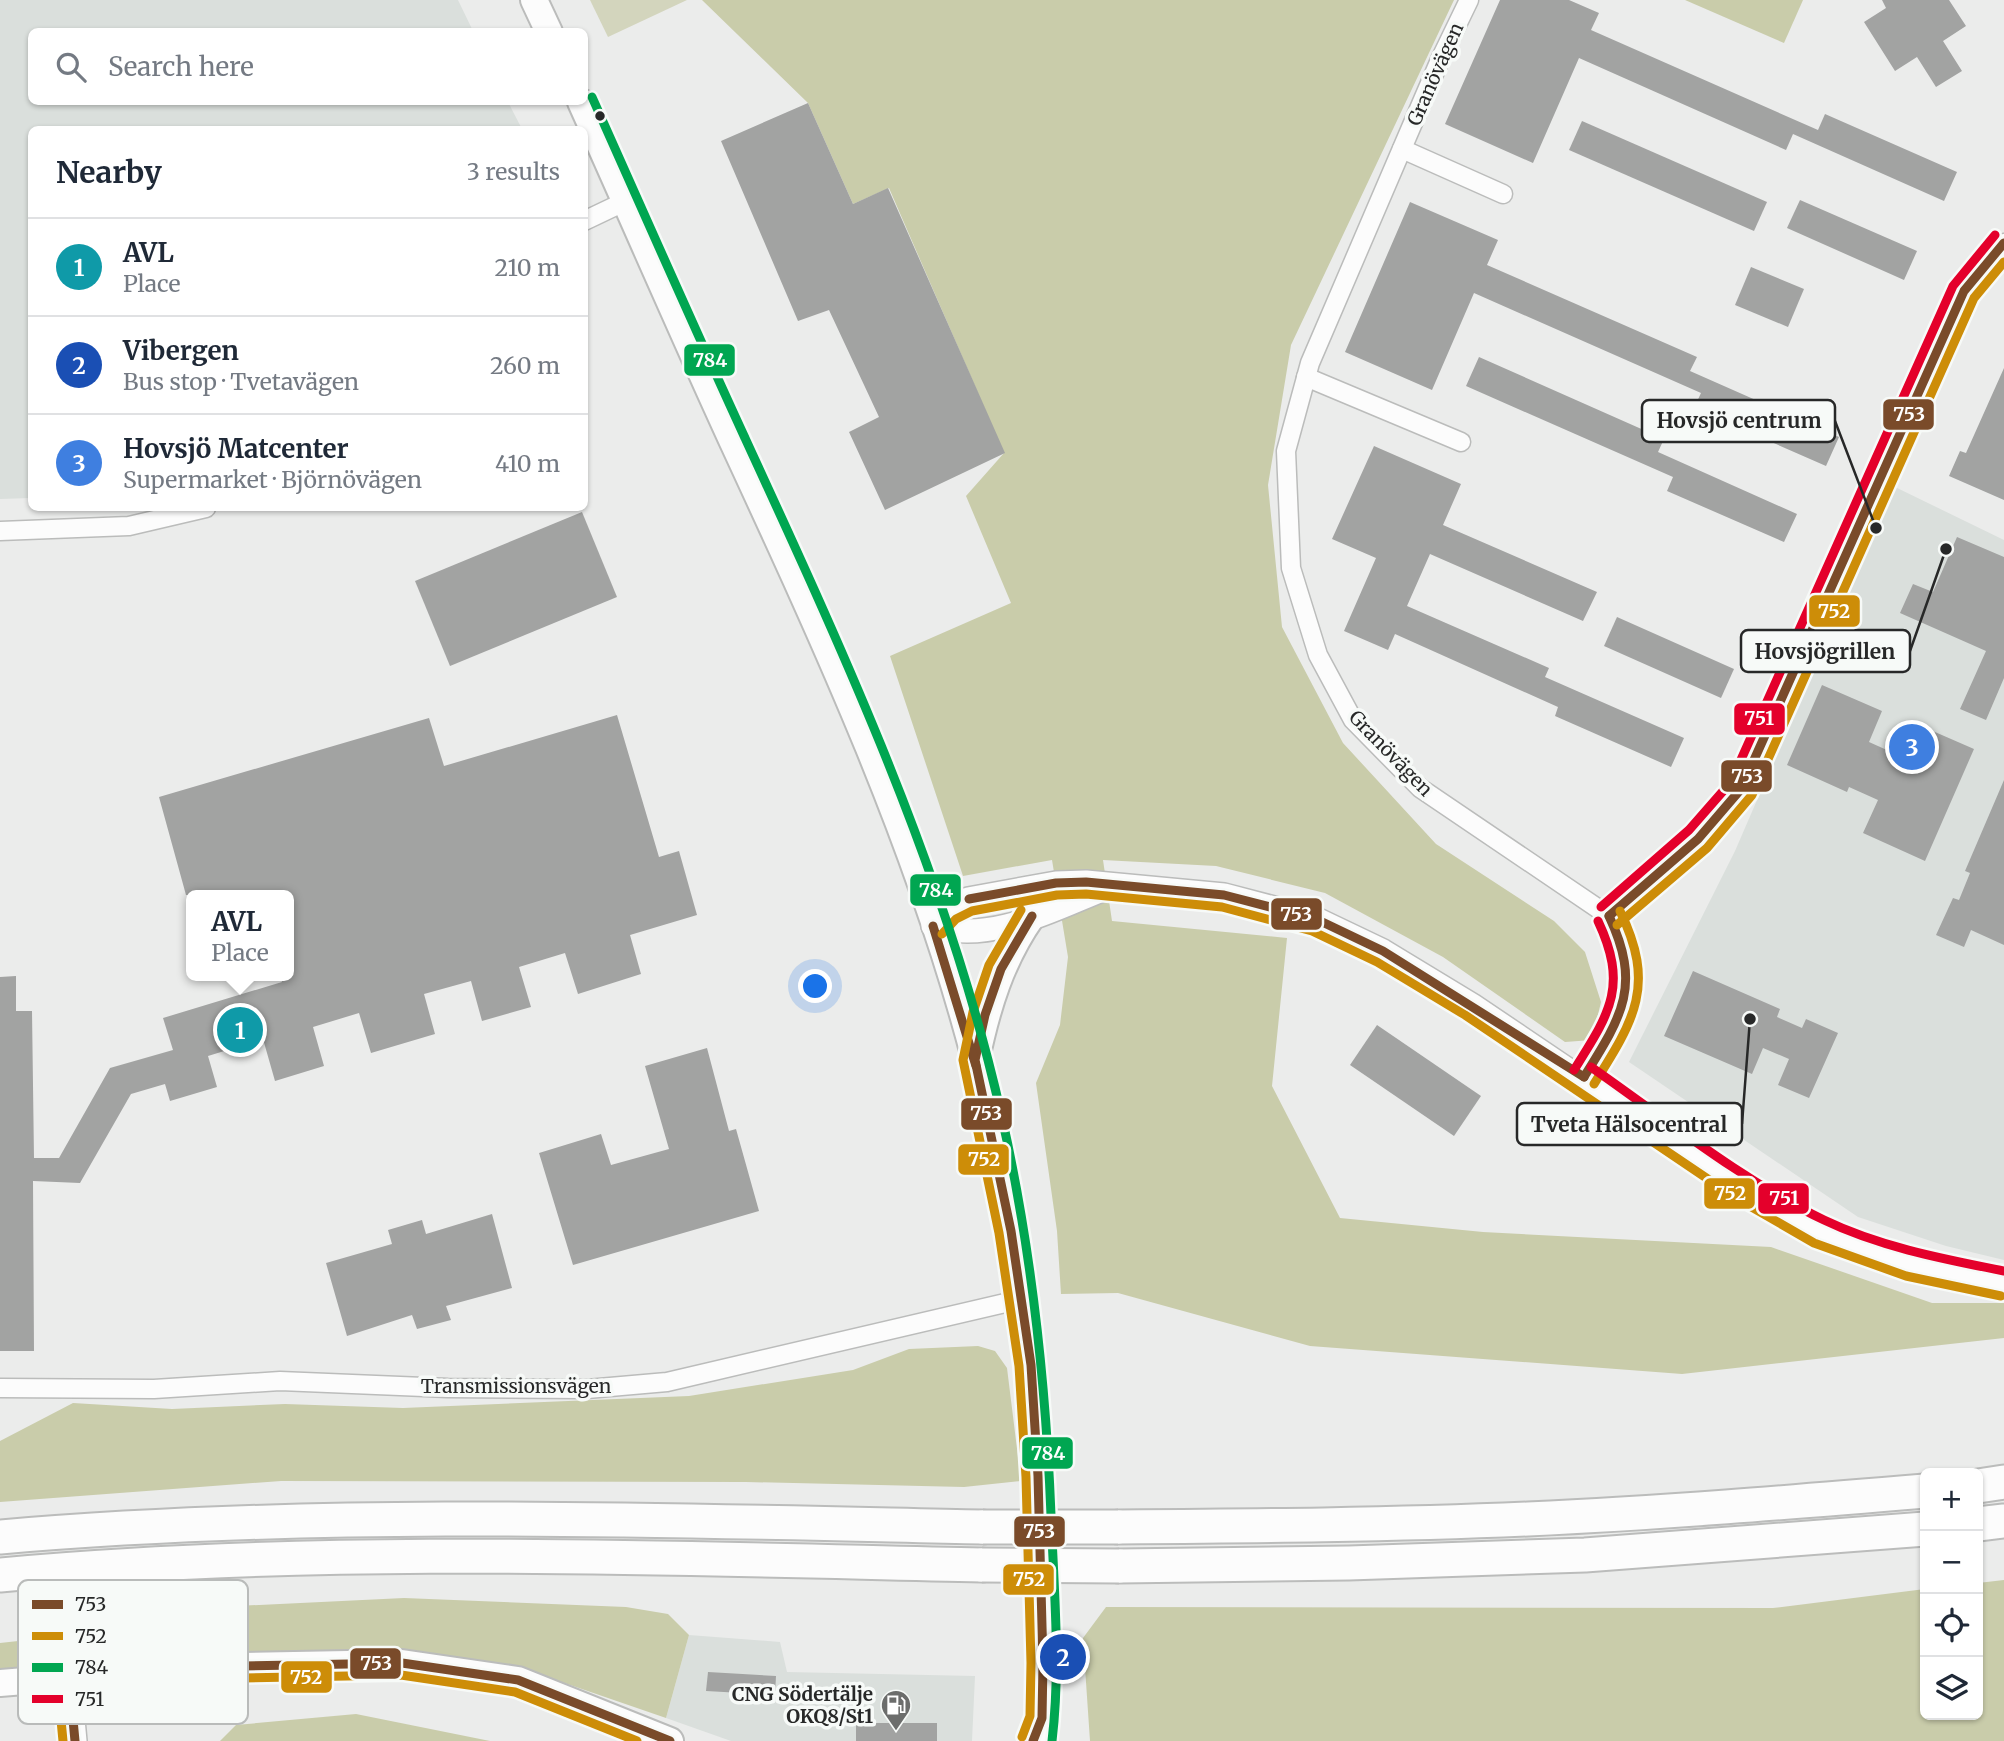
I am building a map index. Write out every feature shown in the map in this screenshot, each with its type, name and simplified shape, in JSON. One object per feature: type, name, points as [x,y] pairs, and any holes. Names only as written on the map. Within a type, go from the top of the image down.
[{"type":"highway","points":[[1983,1485],[2004,1482]]},
{"type":"highway","points":[[0,1537],[295,1519],[542,1518],[983,1527],[1350,1525],[1529,1519],[1734,1507],[1920,1490]]},
{"type":"highway","points":[[1983,1523],[2004,1521]]},
{"type":"highway","points":[[0,1575],[83,1567],[310,1557],[544,1556],[1119,1566],[1349,1563],[1585,1555],[1920,1529]]},
{"type":"main road","points":[[534,0],[547,28]]},
{"type":"main road","points":[[582,105],[850,699],[912,858],[975,1060],[1012,1231],[1031,1365],[1038,1476],[1040,1734]]},
{"type":"main road","points":[[975,1060],[985,1015],[1001,969],[1032,916]]},
{"type":"main road","points":[[248,1666],[402,1663],[518,1680],[670,1741]]},
{"type":"main road","points":[[0,1683],[18,1681]]},
{"type":"street","name":"Granövägen","points":[[1469,0],[1402,149],[1306,377],[1286,451],[1291,568],[1318,655],[1353,720],[1420,788],[1609,916]]},
{"type":"street","name":"Granövägen","points":[[1402,149],[1503,194]]},
{"type":"street","points":[[588,219],[626,201]]},
{"type":"street","points":[[1584,1077],[1615,1027],[1627,999],[1630,976],[1620,934],[1609,916],[1698,839],[1741,789],[1964,290],[2004,243]]},
{"type":"street","points":[[1306,377],[1461,442]]},
{"type":"street","points":[[0,531],[128,526],[193,511]]},
{"type":"street","points":[[1112,886],[1032,916],[975,932],[954,932],[933,926],[948,909],[968,899],[1056,883],[1112,886],[1224,895],[1316,919],[1383,951],[1584,1077],[1743,1188],[1820,1232],[1910,1264],[2004,1284]]},
{"type":"street","name":"Transmissionsvägen","points":[[0,1388],[154,1389],[279,1381],[448,1388],[587,1389],[667,1382],[1022,1299]]},
{"type":"shaded area","points":[[0,0],[458,0],[472,28],[28,28],[28,105],[510,105],[520,126],[28,126],[28,498],[0,499]]},
{"type":"shaded area","points":[[1893,486],[2004,540],[2004,1260],[1946,1246],[1858,1217],[1629,1062],[1735,851]]},
{"type":"shaded area","points":[[689,1635],[780,1642],[787,1672],[975,1676],[972,1741],[731,1741],[666,1718]]},
{"type":"green space","points":[[590,0],[687,0],[608,37]]},
{"type":"green space","points":[[702,0],[1454,0],[1291,345],[1268,485],[1282,627],[1343,743],[1436,844],[1554,921],[1585,952],[1601,1002],[1592,1040],[1565,1042],[1443,957],[1325,893],[1216,866],[1103,860],[1112,921],[1287,938],[1272,1086],[1340,1218],[1483,1232],[1771,1247],[1932,1303],[2004,1303],[2004,1338],[1682,1374],[1310,1346],[1118,1293],[1061,1294],[1057,1231],[1036,1083],[1060,1025],[1068,957],[1052,860],[963,876],[890,656],[1011,603],[966,496],[1004,453],[889,188],[853,204],[808,103]]},
{"type":"green space","points":[[1685,0],[1803,0],[1784,43]]},
{"type":"green space","points":[[978,1346],[995,1351],[1007,1368],[1021,1481],[964,1487],[746,1482],[281,1481],[0,1502],[0,1441],[73,1403],[172,1409],[285,1404],[403,1408],[689,1396],[853,1370],[909,1349]]},
{"type":"green space","points":[[2004,1580],[2004,1741],[1090,1741],[1083,1638],[1106,1607],[1773,1608],[1920,1590],[1920,1720],[1983,1720],[1983,1582]]},
{"type":"green space","points":[[404,1598],[626,1607],[668,1614],[689,1635],[666,1718],[518,1667],[248,1658],[248,1605]]},
{"type":"green space","points":[[18,1641],[18,1668],[0,1669],[0,1643]]},
{"type":"green space","points":[[356,1714],[490,1741],[220,1741],[236,1725]]},
{"type":"building","points":[[1500,0],[1569,0],[1599,13],[1591,30],[1818,130],[1825,114],[1957,172],[1944,201],[1793,134],[1786,150],[1579,58],[1533,163],[1445,124]]},
{"type":"building","points":[[1882,0],[1949,0],[1966,26],[1943,41],[1962,71],[1936,87],[1917,57],[1895,71],[1864,22],[1886,8]]},
{"type":"building","points":[[808,103],[853,204],[888,188],[1005,453],[885,510],[849,432],[879,417],[829,310],[798,321],[721,141]]},
{"type":"building","points":[[1582,121],[1767,202],[1754,231],[1569,150]]},
{"type":"building","points":[[1800,200],[1917,251],[1904,280],[1787,228]]},
{"type":"building","points":[[1410,202],[1498,240],[1487,265],[1697,357],[1690,371],[1839,437],[1826,466],[1694,408],[1701,393],[1474,293],[1432,390],[1345,352]]},
{"type":"building","points":[[1751,267],[1804,289],[1788,327],[1735,305]]},
{"type":"building","points":[[1479,357],[1664,439],[1658,452],[1797,514],[1784,542],[1667,491],[1673,477],[1466,386]]},
{"type":"building","points":[[2004,368],[2004,500],[1949,476],[1960,451],[1966,453]]},
{"type":"building","points":[[1374,446],[1461,484],[1443,525],[1597,592],[1583,621],[1430,554],[1407,606],[1549,668],[1545,677],[1684,738],[1671,767],[1555,716],[1558,707],[1395,634],[1388,650],[1344,631],[1376,558],[1332,539]]},
{"type":"building","points":[[582,512],[617,597],[450,666],[415,581]]},
{"type":"building","points":[[1957,537],[2004,557],[2004,678],[1986,720],[1960,709],[1986,651],[1900,613],[1913,584],[1933,592]]},
{"type":"building","points":[[1617,617],[1734,669],[1721,698],[1604,646]]},
{"type":"building","points":[[1822,685],[1882,711],[1869,742],[1898,755],[1912,722],[1974,749],[1925,861],[1863,833],[1878,800],[1849,787],[1847,792],[1787,765]]},
{"type":"building","points":[[617,715],[659,857],[679,851],[697,915],[630,935],[641,974],[578,994],[565,953],[519,967],[531,1007],[482,1021],[471,981],[424,994],[435,1034],[371,1053],[359,1013],[313,1027],[324,1066],[275,1081],[263,1039],[208,1056],[217,1087],[170,1101],[165,1084],[131,1094],[80,1183],[33,1181],[34,1351],[0,1351],[0,977],[16,976],[16,1011],[32,1011],[34,1158],[59,1158],[110,1068],[173,1050],[163,1018],[282,981],[294,981],[294,890],[186,890],[186,895],[159,797],[429,718],[444,766]]},
{"type":"building","points":[[2004,780],[2004,945],[1971,930],[1964,947],[1936,935],[1953,898],[1959,900],[1970,873],[1965,871]]},
{"type":"building","points":[[1693,971],[1780,1009],[1777,1017],[1802,1028],[1806,1019],[1838,1033],[1809,1098],[1778,1085],[1789,1059],[1763,1048],[1752,1074],[1664,1036]]},
{"type":"building","points":[[1377,1025],[1481,1096],[1454,1136],[1350,1065]]},
{"type":"building","points":[[707,1048],[729,1131],[736,1129],[759,1211],[573,1265],[539,1153],[601,1134],[611,1165],[669,1149],[645,1066]]},
{"type":"building","points":[[492,1214],[512,1288],[446,1306],[451,1320],[417,1329],[412,1315],[347,1336],[326,1263],[392,1244],[388,1230],[422,1220],[426,1234]]},
{"type":"building","points":[[708,1672],[776,1676],[775,1695],[706,1691]]},
{"type":"building","name":"CNG Södertälje OKQ8/St1","points":[[856,1723],[937,1723],[937,1741],[856,1741]]},
{"type":"transit line","name":"784","points":[[592,97],[814,590],[880,744],[939,900],[988,1060],[1013,1172],[1039,1343],[1048,1458],[1056,1628],[1052,1741]]},
{"type":"transit line","name":"751","points":[[1601,907],[1689,830],[1731,782],[1953,286],[1995,235]]},
{"type":"transit line","name":"753","points":[[1609,916],[1698,839],[1741,789],[1964,291],[2004,243]]},
{"type":"transit line","name":"752","points":[[1617,925],[1707,848],[1752,795],[1974,298],[2004,262]]},
{"type":"transit line","name":"753","points":[[969,899],[1056,883],[1086,882],[1224,895],[1316,919],[1383,951],[1584,1077]]},
{"type":"transit line","name":"752","points":[[942,934],[956,919],[972,911],[1057,895],[1086,894],[1222,907],[1312,931],[1377,962],[1465,1015],[1736,1198],[1814,1243],[1906,1276],[2001,1296]]},
{"type":"transit line","name":"752","points":[[1021,910],[989,965],[973,1012],[963,1060],[999,1233],[1019,1366],[1026,1477],[1031,1663],[1030,1716],[1022,1737]]},
{"type":"transit line","name":"752","points":[[1594,1084],[1620,1040],[1636,1001],[1637,960],[1620,911]]},
{"type":"transit line","name":"753","points":[[1032,916],[1001,969],[985,1015],[975,1060],[1011,1231],[1031,1365],[1038,1476],[1043,1663],[1042,1718],[1033,1741]]},
{"type":"transit line","name":"753","points":[[1584,1077],[1617,1018],[1626,982],[1619,941],[1609,916]]},
{"type":"transit line","name":"751","points":[[1574,1070],[1597,1032],[1611,999],[1612,964],[1598,921]]},
{"type":"transit line","name":"753","points":[[933,926],[976,1066]]},
{"type":"transit line","name":"751","points":[[1591,1067],[1734,1168],[1824,1220],[1890,1245],[2004,1271]]},
{"type":"transit line","name":"753","points":[[248,1666],[402,1663],[518,1680],[670,1741]]},
{"type":"transit line","name":"752","points":[[248,1678],[401,1675],[515,1692],[637,1741]]},
{"type":"transit line","name":"752","points":[[61,1724],[63,1741]]},
{"type":"transit line","name":"753","points":[[73,1724],[75,1741]]},
{"type":"place","name":"Hovsjö centrum","points":[[1876,528]]},
{"type":"place","name":"Hovsjögrillen","points":[[1946,549]]},
{"type":"place","name":"Hovsjö Matcenter","points":[[1912,747]]},
{"type":"place","name":"Tveta Hälsocentral","points":[[1750,1019]]},
{"type":"place","name":"AVL","points":[[240,1030]]},
{"type":"place","name":"Vibergen","points":[[1063,1657]]},
{"type":"place","name":"CNG Södertälje OKQ8/St1","points":[[896,1732]]}]
